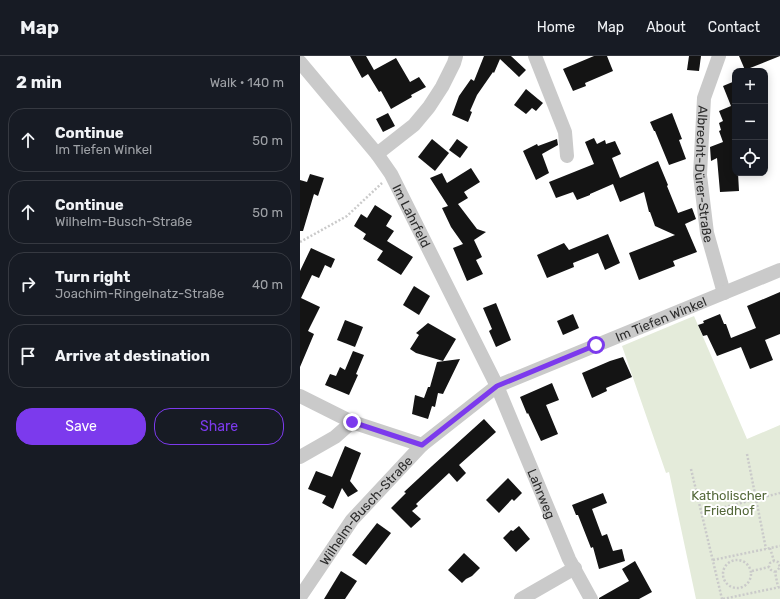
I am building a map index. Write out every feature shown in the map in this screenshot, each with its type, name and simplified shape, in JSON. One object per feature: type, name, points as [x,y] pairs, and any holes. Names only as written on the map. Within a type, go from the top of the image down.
[{"type":"street","points":[[377,154],[414,125],[429,107],[442,87],[456,56]]},
{"type":"street","points":[[535,56],[565,132],[567,156]]},
{"type":"street","name":"Albrecht-Dürer-Straße","points":[[718,56],[704,98],[700,175],[707,233],[724,293]]},
{"type":"street","name":"Im Lahrfeld","points":[[300,62],[377,154],[391,174],[497,386]]},
{"type":"street","name":"Im Tiefen Winkel","points":[[497,386],[780,270]]},
{"type":"street","name":"Wilhelm-Busch-Straße","points":[[300,597],[352,520],[422,445],[497,386]]},
{"type":"street","name":"Lahrweg","points":[[497,386],[569,559],[591,599]]},
{"type":"street","points":[[300,396],[352,422],[422,445]]},
{"type":"street","points":[[300,457],[335,437],[352,422]]},
{"type":"street","points":[[521,599],[575,568]]},
{"type":"path","points":[[300,242],[347,216],[391,174]]},
{"type":"path","points":[[746,454],[766,549]]},
{"type":"path","points":[[691,470],[722,599],[779,587],[775,572],[769,567]]},
{"type":"path","points":[[701,513],[780,493]]},
{"type":"path","points":[[713,560],[780,546]]},
{"type":"path","points":[[770,548],[774,561],[780,564],[779,569],[775,572]]},
{"type":"path","points":[[734,556],[735,560]]},
{"type":"path","points":[[735,560],[745,562],[752,571],[751,580],[748,585],[740,589],[729,586],[724,579],[723,574],[726,566],[735,560]]},
{"type":"path","points":[[752,571],[769,567],[770,563],[774,561]]},
{"type":"path","points":[[717,580],[724,579]]},
{"type":"path","points":[[740,589],[741,595]]},
{"type":"green space","name":"Katholischer Friedhof","points":[[694,316],[747,439],[780,425],[780,599],[696,599],[669,472],[666,473],[622,346]]},
{"type":"building","points":[[350,56],[366,56],[374,70],[396,58],[410,82],[419,77],[426,87],[411,95],[412,97],[391,109],[381,91],[379,92],[368,74],[362,78]]},
{"type":"building","points":[[484,56],[511,56],[526,70],[519,77],[500,59],[494,73],[493,72],[477,95],[470,111],[472,112],[468,122],[452,115],[459,96],[471,79],[474,81]]},
{"type":"building","points":[[594,56],[607,56],[613,71],[585,83],[586,86],[573,91],[563,69]]},
{"type":"building","points":[[689,56],[701,56],[699,71],[687,70]]},
{"type":"building","points":[[739,56],[780,56],[750,68],[744,68]]},
{"type":"building","points":[[732,82],[732,176],[738,176],[739,191],[720,192],[717,158],[711,161],[710,147],[723,142],[719,131],[721,130],[719,123],[723,121],[719,111],[731,106],[723,86]]},
{"type":"building","points":[[526,89],[543,103],[536,111],[532,108],[526,114],[514,105]]},
{"type":"building","points":[[388,113],[395,126],[383,132],[376,119]]},
{"type":"building","points":[[672,113],[682,139],[679,140],[686,159],[669,165],[650,122]]},
{"type":"building","points":[[594,138],[597,144],[605,140],[606,144],[615,141],[621,154],[612,158],[620,178],[658,161],[678,213],[692,208],[696,219],[685,224],[697,252],[673,261],[675,266],[639,280],[629,253],[675,235],[655,226],[649,212],[644,192],[620,202],[613,184],[577,200],[573,192],[556,198],[549,182],[594,164],[585,142]]},
{"type":"building","points":[[432,139],[449,153],[435,171],[418,157]]},
{"type":"building","points":[[457,139],[468,147],[460,158],[449,150]]},
{"type":"building","points":[[557,139],[558,145],[542,154],[549,173],[536,180],[523,151],[537,144],[538,146]]},
{"type":"building","points":[[471,168],[480,182],[464,192],[468,198],[458,204],[477,229],[486,232],[474,240],[482,257],[476,260],[483,274],[467,281],[453,248],[463,244],[451,227],[442,208],[448,206],[430,178],[442,173],[447,183]]},
{"type":"building","points":[[310,174],[324,178],[318,196],[314,194],[303,231],[300,231],[300,180],[307,182]]},
{"type":"building","points":[[375,205],[392,216],[386,226],[394,231],[387,241],[413,257],[401,275],[377,260],[383,251],[363,239],[366,234],[354,226],[361,214],[367,218]]},
{"type":"building","points":[[608,234],[620,263],[605,270],[598,253],[573,263],[574,267],[547,278],[537,255],[564,243],[569,250]]},
{"type":"building","points":[[311,248],[335,259],[331,268],[325,265],[319,278],[312,275],[301,298],[320,307],[308,331],[314,334],[300,367],[300,271]]},
{"type":"building","points":[[414,286],[430,296],[419,315],[403,305]]},
{"type":"building","points":[[780,292],[780,334],[765,340],[773,360],[750,369],[741,347],[717,356],[707,335],[703,336],[698,325],[704,323],[703,321],[720,314],[724,324],[726,324],[731,338],[756,328],[747,306]]},
{"type":"building","points":[[496,303],[511,340],[496,347],[489,331],[492,329],[483,308]]},
{"type":"building","points":[[573,314],[579,328],[563,335],[557,321]]},
{"type":"building","points":[[345,320],[363,327],[355,347],[337,340]]},
{"type":"building","points":[[428,323],[456,339],[443,361],[416,353],[410,349],[419,335],[416,333]]},
{"type":"building","points":[[353,351],[364,355],[356,374],[358,375],[349,395],[325,385],[330,374],[336,376],[340,367],[345,370]]},
{"type":"building","points":[[623,357],[632,377],[606,388],[607,391],[592,398],[582,373]]},
{"type":"building","points":[[460,359],[443,394],[438,393],[435,407],[432,406],[428,419],[412,414],[415,395],[424,398],[428,387],[430,387],[437,362]]},
{"type":"building","points":[[552,383],[559,400],[546,405],[558,434],[541,441],[520,397]]},
{"type":"building","points":[[484,419],[496,432],[459,465],[466,473],[457,482],[449,473],[416,504],[418,506],[412,511],[421,519],[411,528],[391,508],[406,493],[404,492]]},
{"type":"building","points":[[345,446],[361,453],[350,481],[358,491],[348,497],[342,488],[333,509],[322,503],[326,496],[308,489],[316,471],[332,477]]},
{"type":"building","points":[[508,478],[522,493],[514,501],[512,499],[499,513],[486,500]]},
{"type":"building","points":[[603,493],[607,503],[592,509],[602,536],[607,534],[613,551],[622,549],[625,561],[599,569],[593,547],[591,548],[578,515],[576,515],[572,505]]},
{"type":"building","points":[[377,523],[391,533],[366,565],[352,555]]},
{"type":"building","points":[[519,526],[530,539],[516,552],[503,538],[511,530],[513,531]]},
{"type":"building","points":[[464,553],[480,568],[462,583],[448,570]]},
{"type":"building","points":[[635,561],[652,592],[639,599],[599,599],[629,581],[622,569]]},
{"type":"building","points":[[341,571],[357,581],[345,599],[324,599]]},
{"type":"route","points":[[352,422],[422,445],[497,386],[596,345]]}]
